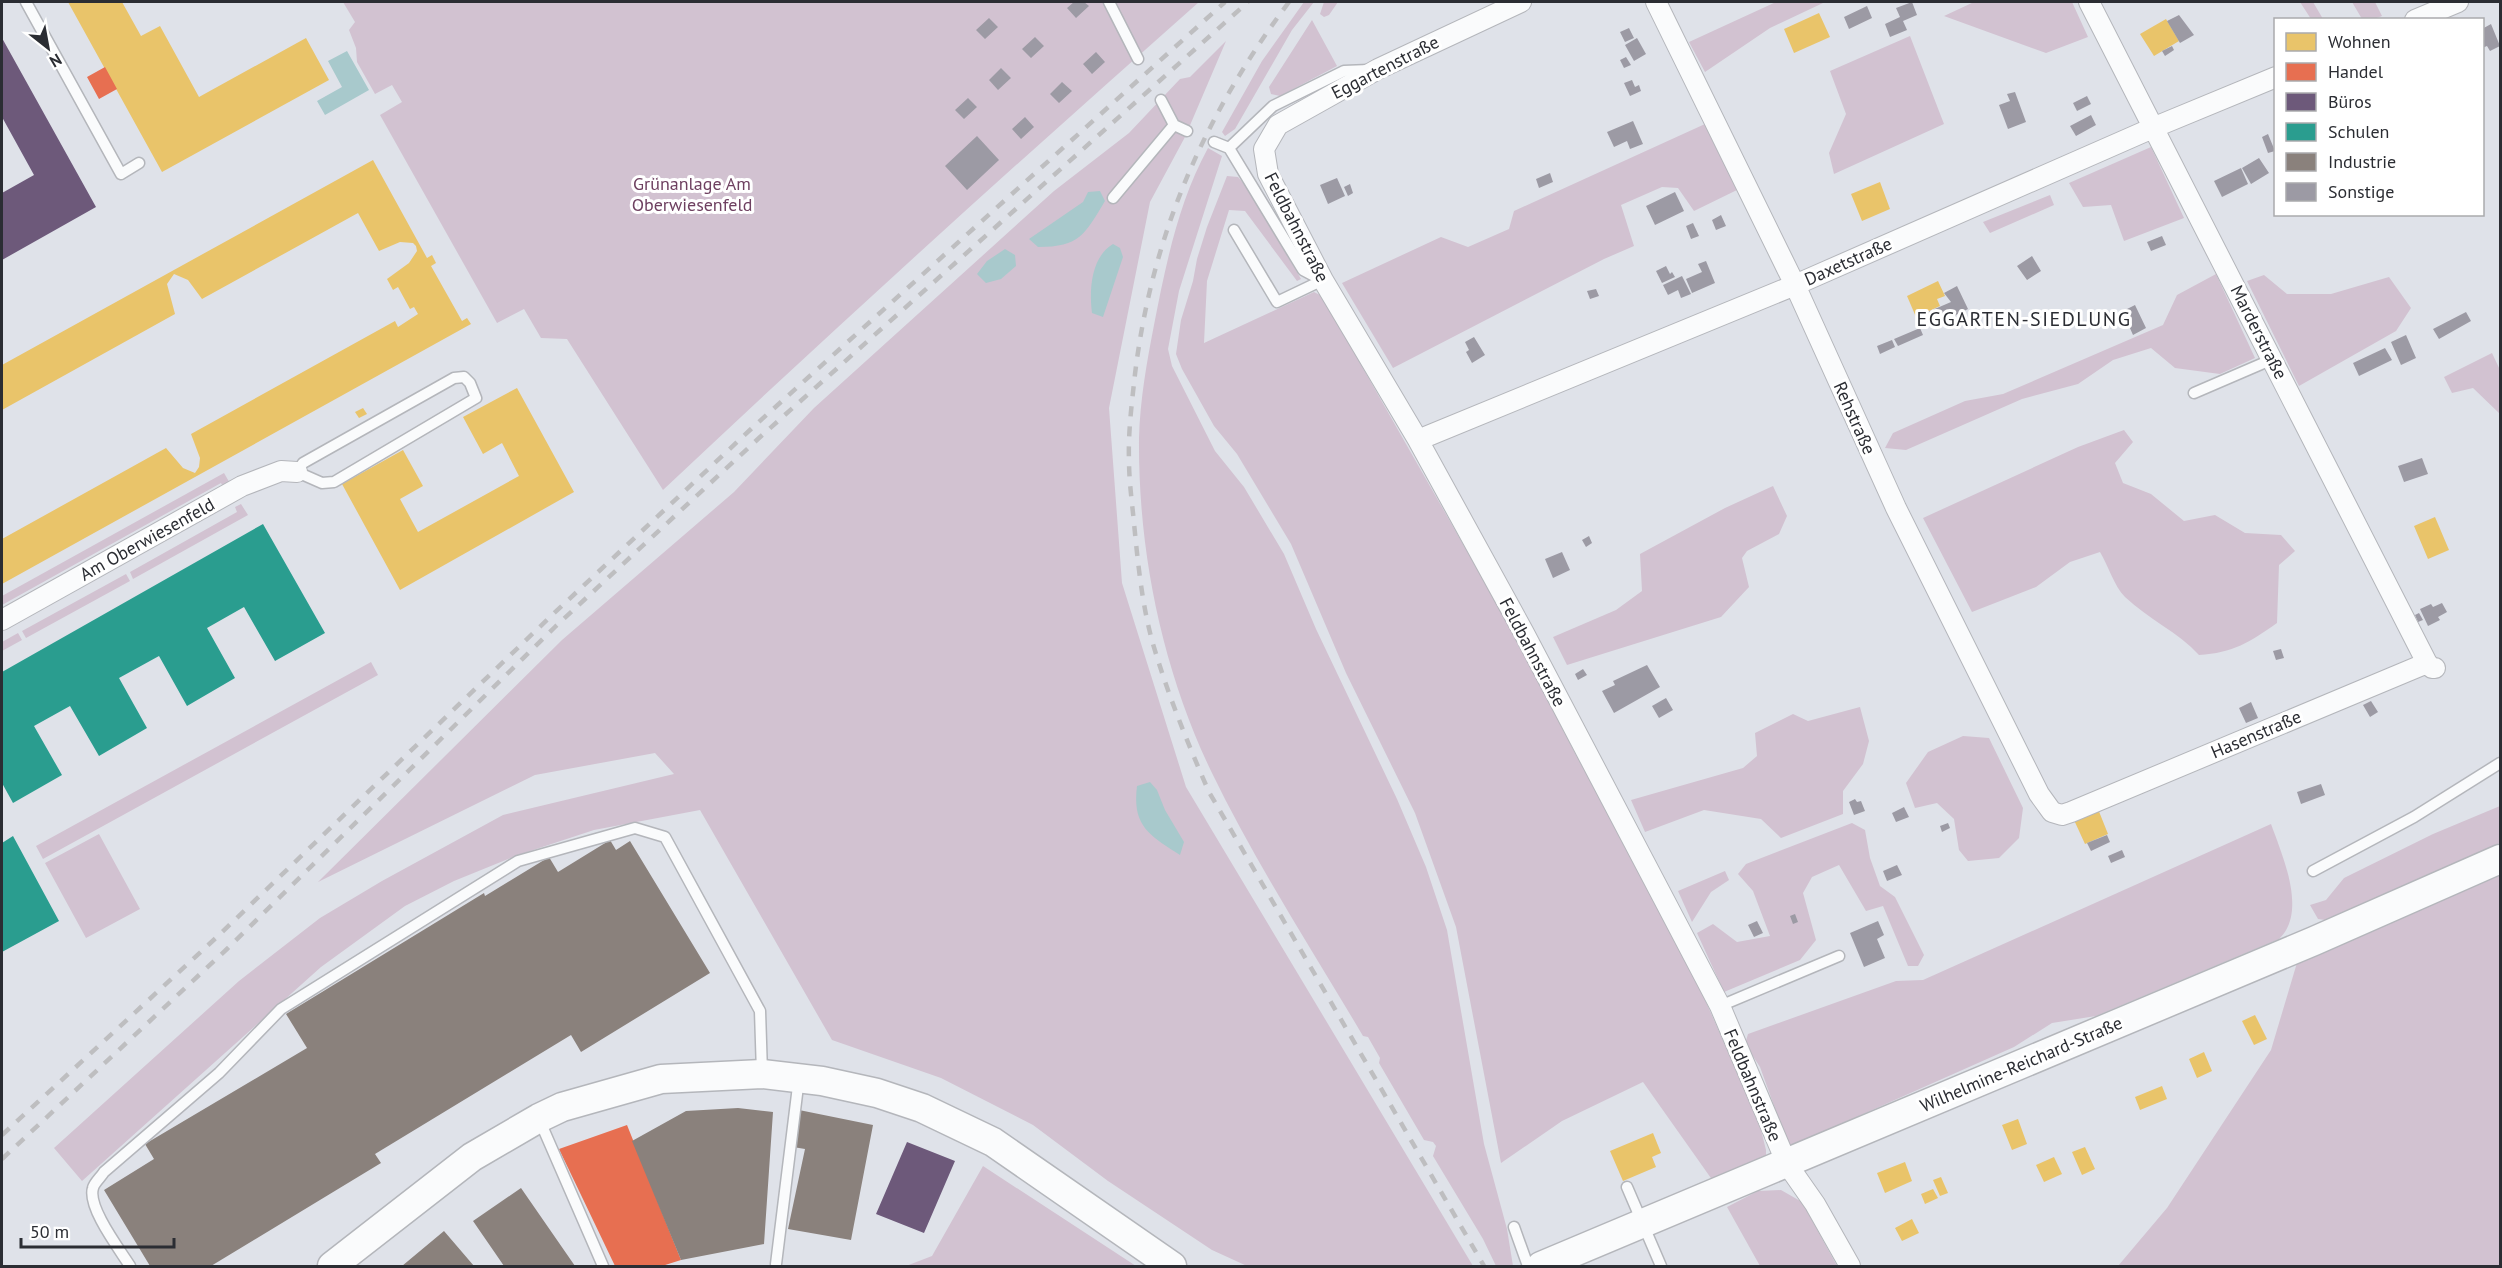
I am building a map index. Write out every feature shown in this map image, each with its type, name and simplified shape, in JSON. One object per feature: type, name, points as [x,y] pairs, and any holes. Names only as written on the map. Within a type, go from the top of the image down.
[{"type":"street","name":"Eggartenstraße","points":[[1264,149],[1278,125],[1378,69],[1521,2]]},
{"type":"street","name":"Rehstraße","points":[[1656,2],[1795,285],[1896,508],[2039,794],[2052,813],[2062,815],[2071,812]]},
{"type":"street","name":"Marderstraße","points":[[2089,2],[2433,665]]},
{"type":"street","points":[[2420,18],[2458,2]]},
{"type":"street","name":"Daxetstraße","points":[[1418,440],[1795,285],[2155,127],[2274,78]]},
{"type":"street","name":"Feldbahnstraße","points":[[1264,149],[1268,174],[1323,280],[1418,440],[1524,633],[1720,1006],[1787,1164],[1815,1204],[1850,1266]]},
{"type":"street","name":"Am Oberwiesenfeld","points":[[2,621],[242,486],[281,471],[297,472]]},
{"type":"street","name":"Hasenstraße","points":[[2071,812],[2433,665]]},
{"type":"street","name":"Wilhelmine-Reichard-Straße","points":[[1541,1266],[1787,1164],[2500,860]]},
{"type":"street","points":[[332,1266],[472,1157],[562,1107],[662,1079],[762,1074],[799,1078],[877,1093],[922,1108],[964,1127],[1014,1157],[1172,1266]]},
{"type":"lane","points":[[26,2],[121,174],[139,164]]},
{"type":"lane","points":[[1109,2],[1138,59]]},
{"type":"lane","points":[[1229,148],[1273,106],[1344,71],[1378,69]]},
{"type":"lane","points":[[1161,100],[1174,125],[1187,131]]},
{"type":"lane","points":[[1113,198],[1174,125]]},
{"type":"lane","points":[[1214,142],[1229,148],[1303,270],[1323,280]]},
{"type":"lane","points":[[1233,230],[1277,302],[1323,280]]},
{"type":"lane","points":[[2194,393],[2273,359]]},
{"type":"lane","points":[[464,377],[470,383],[477,398],[333,482],[322,483],[297,472],[303,463],[454,378],[464,377]]},
{"type":"lane","points":[[2313,871],[2414,817],[2500,763]]},
{"type":"lane","points":[[130,1266],[102,1222],[93,1203],[93,1188],[104,1172],[219,1072],[281,1009],[518,861],[635,828],[665,837],[759,1011],[762,1074]]},
{"type":"lane","points":[[1720,1006],[1839,956]]},
{"type":"lane","points":[[776,1264],[799,1078]]},
{"type":"lane","points":[[539,1118],[603,1266]]},
{"type":"lane","points":[[1628,1187],[1661,1266]]},
{"type":"lane","points":[[1514,1227],[1528,1266]]},
{"type":"green space","name":"Grünanlage Am Oberwiesenfeld","points":[[343,2],[1199,2],[929,244],[663,490],[567,339],[541,338],[524,309],[497,323],[380,115],[402,102],[392,85],[375,94],[357,62],[356,48],[349,30],[355,22]]},
{"type":"green space","points":[[1304,2],[1314,2],[1292,30],[1235,129],[1225,136],[1222,132],[1262,61]]},
{"type":"green space","points":[[1324,2],[1338,2],[1329,15],[1324,17],[1320,14]]},
{"type":"green space","points":[[1776,2],[1849,2],[1823,3],[1770,28],[1705,72],[1689,42]]},
{"type":"green space","points":[[1974,2],[2072,2],[2088,37],[2046,53],[1944,16]]},
{"type":"green space","points":[[2300,2],[2313,2],[2322,18],[2310,18]]},
{"type":"green space","points":[[2352,2],[2375,2],[2382,16],[2361,18]]},
{"type":"green space","points":[[1312,20],[1337,66],[1280,96],[1271,94],[1269,87]]},
{"type":"green space","points":[[1910,36],[1944,124],[1834,174],[1829,153],[1846,114],[1830,71]]},
{"type":"green space","points":[[1226,41],[1185,137],[1150,202],[1109,408],[1122,583],[1186,787],[1473,1266],[1247,1266],[1212,1250],[1108,1181],[1033,1125],[941,1078],[832,1040],[700,810],[594,830],[518,855],[454,881],[405,906],[321,967],[82,1181],[54,1148],[239,981],[320,918],[382,881],[503,815],[674,774],[655,753],[535,775],[318,882],[562,640],[734,492],[814,408],[1054,191],[1129,133],[1180,79],[1190,77]]},
{"type":"green space","points":[[1705,124],[1737,190],[1694,211],[1678,188],[1662,187],[1621,205],[1634,246],[1604,259],[1393,368],[1342,283],[1441,237],[1468,247],[1509,229],[1514,211]]},
{"type":"green space","points":[[2151,147],[2184,218],[2124,241],[2111,205],[2083,207],[2069,183]]},
{"type":"green space","points":[[1208,148],[1222,156],[1179,291],[1168,349],[1172,366],[1215,451],[1244,487],[1284,554],[1316,629],[1397,799],[1426,867],[1447,930],[1484,1144],[1507,1229],[1513,1266],[1496,1266],[1483,1239],[1433,1156],[1436,1146],[1433,1142],[1424,1140],[1379,1063],[1380,1058],[1368,1037],[1363,1036],[1246,838],[1211,771],[1194,732],[1166,650],[1148,566],[1143,524],[1139,438],[1141,409],[1149,352],[1168,257],[1189,190]]},
{"type":"green space","points":[[1227,176],[1238,177],[1246,186],[1301,279],[1297,281],[1245,211],[1229,210],[1207,281],[1204,343],[1314,292],[1320,295],[1327,305],[1505,618],[1576,755],[1648,886],[1699,986],[1735,1068],[1761,1130],[1766,1157],[1713,1181],[1643,1082],[1562,1121],[1501,1163],[1456,927],[1415,813],[1346,673],[1291,544],[1237,454],[1214,426],[1176,354],[1181,320],[1197,259]]},
{"type":"green space","points":[[2050,195],[2054,205],[1990,233],[1983,222]]},
{"type":"green space","points":[[2216,274],[2255,358],[2220,374],[2175,368],[2151,348],[2113,360],[2078,384],[2022,399],[1906,450],[1885,448],[1893,433],[1965,401],[2003,394],[2163,325],[2177,295]]},
{"type":"green space","points":[[2264,275],[2287,294],[2331,294],[2389,277],[2411,308],[2396,331],[2299,386],[2247,281]]},
{"type":"green space","points":[[2492,353],[2500,370],[2500,414],[2473,388],[2452,393],[2444,377]]},
{"type":"green space","points":[[2124,430],[2133,442],[2115,463],[2123,483],[2151,494],[2184,521],[2215,515],[2245,533],[2281,535],[2295,551],[2279,565],[2277,623],[2232,649],[2199,655],[2182,639],[2125,597],[2100,552],[2070,562],[2036,587],[1972,612],[1923,518],[2078,447]]},
{"type":"green space","points":[[224,473],[231,485],[224,489],[221,483],[2,605],[2,596]]},
{"type":"green space","points":[[1773,486],[1787,516],[1779,534],[1747,551],[1742,558],[1749,587],[1721,617],[1567,665],[1553,637],[1616,610],[1642,591],[1640,554],[1725,508]]},
{"type":"green space","points":[[241,504],[248,515],[133,579],[130,572],[237,512],[235,507]]},
{"type":"green space","points":[[126,574],[130,581],[26,638],[22,631]]},
{"type":"green space","points":[[18,633],[22,640],[2,651],[2,642]]},
{"type":"green space","points":[[371,662],[378,675],[43,859],[36,846]]},
{"type":"green space","points":[[1860,707],[1869,741],[1863,764],[1843,791],[1843,814],[1781,838],[1761,819],[1704,810],[1645,832],[1631,800],[1743,768],[1757,756],[1755,733],[1793,714],[1808,721]]},
{"type":"green space","points":[[1963,736],[1989,738],[2023,808],[2019,838],[1999,858],[1968,861],[1959,850],[1954,819],[1937,803],[1915,808],[1906,783],[1928,752]]},
{"type":"green space","points":[[2500,806],[2500,843],[2325,920],[2318,919],[2310,905],[2326,900],[2344,878],[2433,834]]},
{"type":"green space","points":[[1852,823],[1865,830],[1870,858],[1880,886],[1895,897],[1924,955],[1918,966],[1908,966],[1883,906],[1866,911],[1839,865],[1812,877],[1803,893],[1816,940],[1800,960],[1724,992],[1697,933],[1713,924],[1737,942],[1770,936],[1753,891],[1738,874],[1746,864]]},
{"type":"green space","points":[[2271,824],[2286,867],[2292,899],[2292,914],[2287,928],[2279,939],[2096,1016],[2052,1023],[2014,1047],[1789,1147],[1760,1067],[1745,1044],[1748,1034],[1896,981],[1923,980]]},
{"type":"green space","points":[[99,834],[140,909],[86,938],[45,863]]},
{"type":"green space","points":[[1725,871],[1729,880],[1711,892],[1692,922],[1678,891]]},
{"type":"green space","points":[[2500,874],[2500,1266],[2118,1266],[2167,1208],[2271,1050],[2299,956]]},
{"type":"green space","points":[[983,1166],[1136,1266],[906,1266],[932,1256]]},
{"type":"green space","points":[[1781,1190],[1802,1202],[1837,1266],[1760,1266],[1727,1207],[1758,1191]]},
{"type":"water","points":[[347,51],[369,90],[325,115],[317,101],[342,87],[328,61]]},
{"type":"water","points":[[1100,191],[1105,201],[1080,236],[1063,244],[1038,247],[1029,239],[1083,202],[1088,192]]},
{"type":"water","points":[[1113,244],[1120,248],[1123,257],[1103,317],[1092,313],[1093,275],[1100,257]]},
{"type":"water","points":[[1005,249],[1015,255],[1016,266],[1001,279],[986,283],[977,274],[987,261]]},
{"type":"water","points":[[1150,782],[1157,790],[1165,810],[1184,842],[1180,855],[1151,835],[1140,820],[1136,800],[1137,786]]},
{"type":"building: Wohnen","points":[[68,2],[122,2],[141,36],[160,26],[199,97],[306,38],[329,80],[162,172]]},
{"type":"building: Wohnen","points":[[1819,13],[1830,37],[1794,53],[1784,29]]},
{"type":"building: Wohnen","points":[[2166,19],[2179,41],[2154,56],[2140,34]]},
{"type":"building: Wohnen","points":[[373,160],[427,258],[432,255],[436,263],[431,266],[462,321],[467,318],[471,324],[2,584],[2,539],[166,448],[183,468],[195,473],[199,467],[200,458],[191,434],[395,321],[398,327],[418,314],[414,307],[410,309],[398,287],[393,290],[387,279],[409,263],[417,251],[416,246],[413,243],[400,242],[379,251],[358,213],[202,299],[188,280],[174,274],[167,284],[175,314],[2,410],[2,365]]},
{"type":"building: Wohnen","points":[[1880,182],[1890,209],[1862,221],[1851,194]]},
{"type":"building: Wohnen","points":[[1938,281],[1945,296],[1937,299],[1940,306],[1916,317],[1907,296]]},
{"type":"building: Wohnen","points":[[517,388],[574,492],[400,590],[342,484],[403,450],[423,486],[400,499],[418,532],[519,476],[502,443],[483,454],[463,417]]},
{"type":"building: Wohnen","points":[[363,408],[367,414],[359,418],[355,412]]},
{"type":"building: Wohnen","points":[[2435,517],[2449,550],[2428,559],[2414,526]]},
{"type":"building: Wohnen","points":[[2098,809],[2108,834],[2085,844],[2074,820]]},
{"type":"building: Wohnen","points":[[2255,1015],[2267,1039],[2254,1045],[2242,1021]]},
{"type":"building: Wohnen","points":[[2204,1052],[2212,1071],[2197,1078],[2189,1059]]},
{"type":"building: Wohnen","points":[[2162,1086],[2167,1099],[2140,1110],[2135,1097]]},
{"type":"building: Wohnen","points":[[2018,1119],[2027,1144],[2012,1150],[2002,1125]]},
{"type":"building: Wohnen","points":[[1653,1133],[1661,1153],[1652,1157],[1656,1167],[1623,1181],[1610,1151]]},
{"type":"building: Wohnen","points":[[2085,1147],[2095,1169],[2082,1175],[2072,1152]]},
{"type":"building: Wohnen","points":[[2054,1157],[2062,1174],[2044,1182],[2036,1165]]},
{"type":"building: Wohnen","points":[[1905,1162],[1912,1181],[1885,1193],[1877,1173]]},
{"type":"building: Wohnen","points":[[1941,1177],[1948,1193],[1940,1196],[1933,1180]]},
{"type":"building: Wohnen","points":[[1933,1189],[1938,1198],[1925,1204],[1921,1194]]},
{"type":"building: Wohnen","points":[[1912,1219],[1919,1233],[1902,1241],[1895,1228]]},
{"type":"building: Handel","points":[[105,67],[117,89],[99,99],[87,77]]},
{"type":"building: Handel","points":[[627,1125],[681,1260],[662,1266],[615,1266],[559,1149]]},
{"type":"building: Büros","points":[[2,38],[96,207],[2,260],[2,193],[34,175],[2,117]]},
{"type":"building: Büros","points":[[907,1142],[955,1161],[924,1233],[876,1214]]},
{"type":"building: Schulen","points":[[263,524],[325,633],[275,661],[244,607],[207,628],[235,678],[187,706],[159,656],[119,678],[147,728],[99,756],[70,706],[34,726],[62,775],[13,803],[2,783],[2,672]]},
{"type":"building: Schulen","points":[[13,836],[59,921],[2,952],[2,843]]},
{"type":"building: Industrie","points":[[610,840],[616,850],[630,841],[710,973],[581,1052],[571,1035],[375,1154],[381,1163],[211,1266],[150,1266],[104,1190],[154,1159],[145,1144],[307,1048],[286,1014],[484,893],[485,896],[549,857],[558,872]]},
{"type":"building: Industrie","points":[[738,1108],[773,1112],[764,1244],[681,1260],[632,1141],[686,1111]]},
{"type":"building: Industrie","points":[[799,1110],[873,1125],[851,1240],[788,1229],[805,1149],[793,1147]]},
{"type":"building: Industrie","points":[[521,1188],[575,1266],[504,1266],[473,1221]]},
{"type":"building: Industrie","points":[[444,1231],[474,1266],[402,1266]]},
{"type":"building: Sonstige","points":[[1074,2],[1084,2],[1089,6],[1076,18],[1067,8]]},
{"type":"building: Sonstige","points":[[1912,2],[1917,15],[1903,21],[1907,30],[1890,37],[1885,24],[1900,17],[1896,8]]},
{"type":"building: Sonstige","points":[[1867,6],[1872,18],[1849,29],[1844,17]]},
{"type":"building: Sonstige","points":[[2179,15],[2194,35],[2180,43],[2167,21]]},
{"type":"building: Sonstige","points":[[989,18],[998,27],[985,39],[976,30]]},
{"type":"building: Sonstige","points":[[2491,24],[2500,46],[2490,51],[2487,46],[2484,47],[2484,28]]},
{"type":"building: Sonstige","points":[[1629,28],[1634,38],[1625,42],[1620,32]]},
{"type":"building: Sonstige","points":[[1035,37],[1044,46],[1031,58],[1022,49]]},
{"type":"building: Sonstige","points":[[1637,38],[1646,54],[1634,61],[1625,45]]},
{"type":"building: Sonstige","points":[[2172,46],[2174,50],[2165,56],[2162,51]]},
{"type":"building: Sonstige","points":[[1096,52],[1105,62],[1092,74],[1083,64]]},
{"type":"building: Sonstige","points":[[1626,57],[1631,65],[1624,68],[1620,60]]},
{"type":"building: Sonstige","points":[[1001,68],[1011,78],[998,90],[989,80]]},
{"type":"building: Sonstige","points":[[1632,80],[1635,87],[1639,85],[1641,91],[1630,96],[1624,83]]},
{"type":"building: Sonstige","points":[[1062,82],[1072,91],[1059,103],[1050,94]]},
{"type":"building: Sonstige","points":[[2015,92],[2026,122],[2008,129],[1999,105],[2010,101],[2007,94]]},
{"type":"building: Sonstige","points":[[2087,96],[2091,104],[2077,111],[2073,103]]},
{"type":"building: Sonstige","points":[[968,98],[977,107],[964,119],[955,110]]},
{"type":"building: Sonstige","points":[[2091,115],[2096,125],[2076,136],[2070,126]]},
{"type":"building: Sonstige","points":[[1025,117],[1034,127],[1021,139],[1012,129]]},
{"type":"building: Sonstige","points":[[1633,121],[1643,144],[1630,149],[1627,141],[1614,147],[1607,132]]},
{"type":"building: Sonstige","points":[[2268,134],[2274,151],[2268,153],[2262,137]]},
{"type":"building: Sonstige","points":[[977,136],[999,160],[967,190],[945,166]]},
{"type":"building: Sonstige","points":[[2259,158],[2269,173],[2251,184],[2242,168]]},
{"type":"building: Sonstige","points":[[2241,168],[2248,184],[2222,197],[2214,181]]},
{"type":"building: Sonstige","points":[[1550,173],[1553,182],[1539,188],[1536,179]]},
{"type":"building: Sonstige","points":[[1337,178],[1345,196],[1328,204],[1320,185]]},
{"type":"building: Sonstige","points":[[1350,184],[1353,193],[1348,196],[1344,187]]},
{"type":"building: Sonstige","points":[[1675,192],[1684,211],[1655,225],[1646,206]]},
{"type":"building: Sonstige","points":[[1721,215],[1726,226],[1716,230],[1712,220]]},
{"type":"building: Sonstige","points":[[1693,223],[1699,236],[1691,239],[1686,226]]},
{"type":"building: Sonstige","points":[[2162,236],[2166,245],[2151,251],[2147,242]]},
{"type":"building: Sonstige","points":[[2032,256],[2041,271],[2027,280],[2017,266]]},
{"type":"building: Sonstige","points":[[1706,261],[1715,283],[1692,293],[1686,279],[1702,272],[1698,264]]},
{"type":"building: Sonstige","points":[[1666,266],[1670,274],[1672,272],[1675,277],[1662,283],[1656,271]]},
{"type":"building: Sonstige","points":[[1682,276],[1691,294],[1681,298],[1678,290],[1668,295],[1663,285]]},
{"type":"building: Sonstige","points":[[1957,286],[1968,309],[1948,319],[1945,313],[1921,327],[1916,317],[1951,302],[1944,293]]},
{"type":"building: Sonstige","points":[[1596,289],[1599,296],[1590,299],[1587,291]]},
{"type":"building: Sonstige","points":[[2135,305],[2146,328],[2133,335],[2129,326],[2132,325],[2125,310]]},
{"type":"building: Sonstige","points":[[2466,312],[2471,321],[2439,339],[2433,329]]},
{"type":"building: Sonstige","points":[[1920,328],[1923,335],[1898,346],[1894,339]]},
{"type":"building: Sonstige","points":[[2406,335],[2416,358],[2401,365],[2391,342]]},
{"type":"building: Sonstige","points":[[1474,337],[1485,355],[1472,363],[1466,352],[1469,350],[1465,342]]},
{"type":"building: Sonstige","points":[[1892,340],[1895,347],[1880,354],[1877,346]]},
{"type":"building: Sonstige","points":[[2385,348],[2392,360],[2359,376],[2353,363]]},
{"type":"building: Sonstige","points":[[2422,458],[2428,474],[2404,482],[2398,466]]},
{"type":"building: Sonstige","points":[[1589,536],[1592,543],[1586,547],[1582,540]]},
{"type":"building: Sonstige","points":[[1562,552],[1570,570],[1553,578],[1545,559]]},
{"type":"building: Sonstige","points":[[2442,603],[2447,612],[2438,617],[2440,620],[2428,626],[2420,609],[2431,604],[2433,607]]},
{"type":"building: Sonstige","points":[[2419,613],[2423,620],[2418,622],[2415,615]]},
{"type":"building: Sonstige","points":[[2281,649],[2284,658],[2276,660],[2273,651]]},
{"type":"building: Sonstige","points":[[1647,665],[1660,687],[1614,713],[1602,691],[1615,685],[1613,681]]},
{"type":"building: Sonstige","points":[[1583,669],[1587,675],[1578,680],[1575,674]]},
{"type":"building: Sonstige","points":[[1666,698],[1673,710],[1659,718],[1652,706]]},
{"type":"building: Sonstige","points":[[2371,701],[2378,712],[2370,717],[2363,705]]},
{"type":"building: Sonstige","points":[[2251,702],[2258,718],[2246,723],[2239,708]]},
{"type":"building: Sonstige","points":[[2321,784],[2325,795],[2301,804],[2297,792]]},
{"type":"building: Sonstige","points":[[1855,799],[1857,802],[1861,801],[1865,811],[1854,815],[1849,802]]},
{"type":"building: Sonstige","points":[[1904,807],[1909,817],[1896,822],[1892,813]]},
{"type":"building: Sonstige","points":[[1948,823],[1950,828],[1942,832],[1940,826]]},
{"type":"building: Sonstige","points":[[2107,835],[2110,842],[2091,851],[2087,843]]},
{"type":"building: Sonstige","points":[[2122,850],[2125,857],[2111,863],[2108,856]]},
{"type":"building: Sonstige","points":[[1897,865],[1902,875],[1887,881],[1883,871]]},
{"type":"building: Sonstige","points":[[1795,914],[1798,922],[1793,924],[1790,916]]},
{"type":"building: Sonstige","points":[[1757,921],[1763,933],[1754,937],[1748,925]]},
{"type":"building: Sonstige","points":[[1878,921],[1884,935],[1877,939],[1885,958],[1864,967],[1850,933]]},
{"type":"railway","points":[[2,1135],[218,936],[550,617],[751,429],[1225,2]]},
{"type":"railway","points":[[2,1159],[228,948],[556,626],[759,438],[1248,2]]},
{"type":"railway","points":[[1289,2],[1259,44],[1208,132],[1169,224],[1154,273],[1135,374],[1129,439],[1130,484],[1143,599],[1149,629],[1165,682],[1209,792],[1484,1266]]},
{"type":"district","name":"EGGARTEN-SIEDLUNG","points":[[2024,319]]}]
